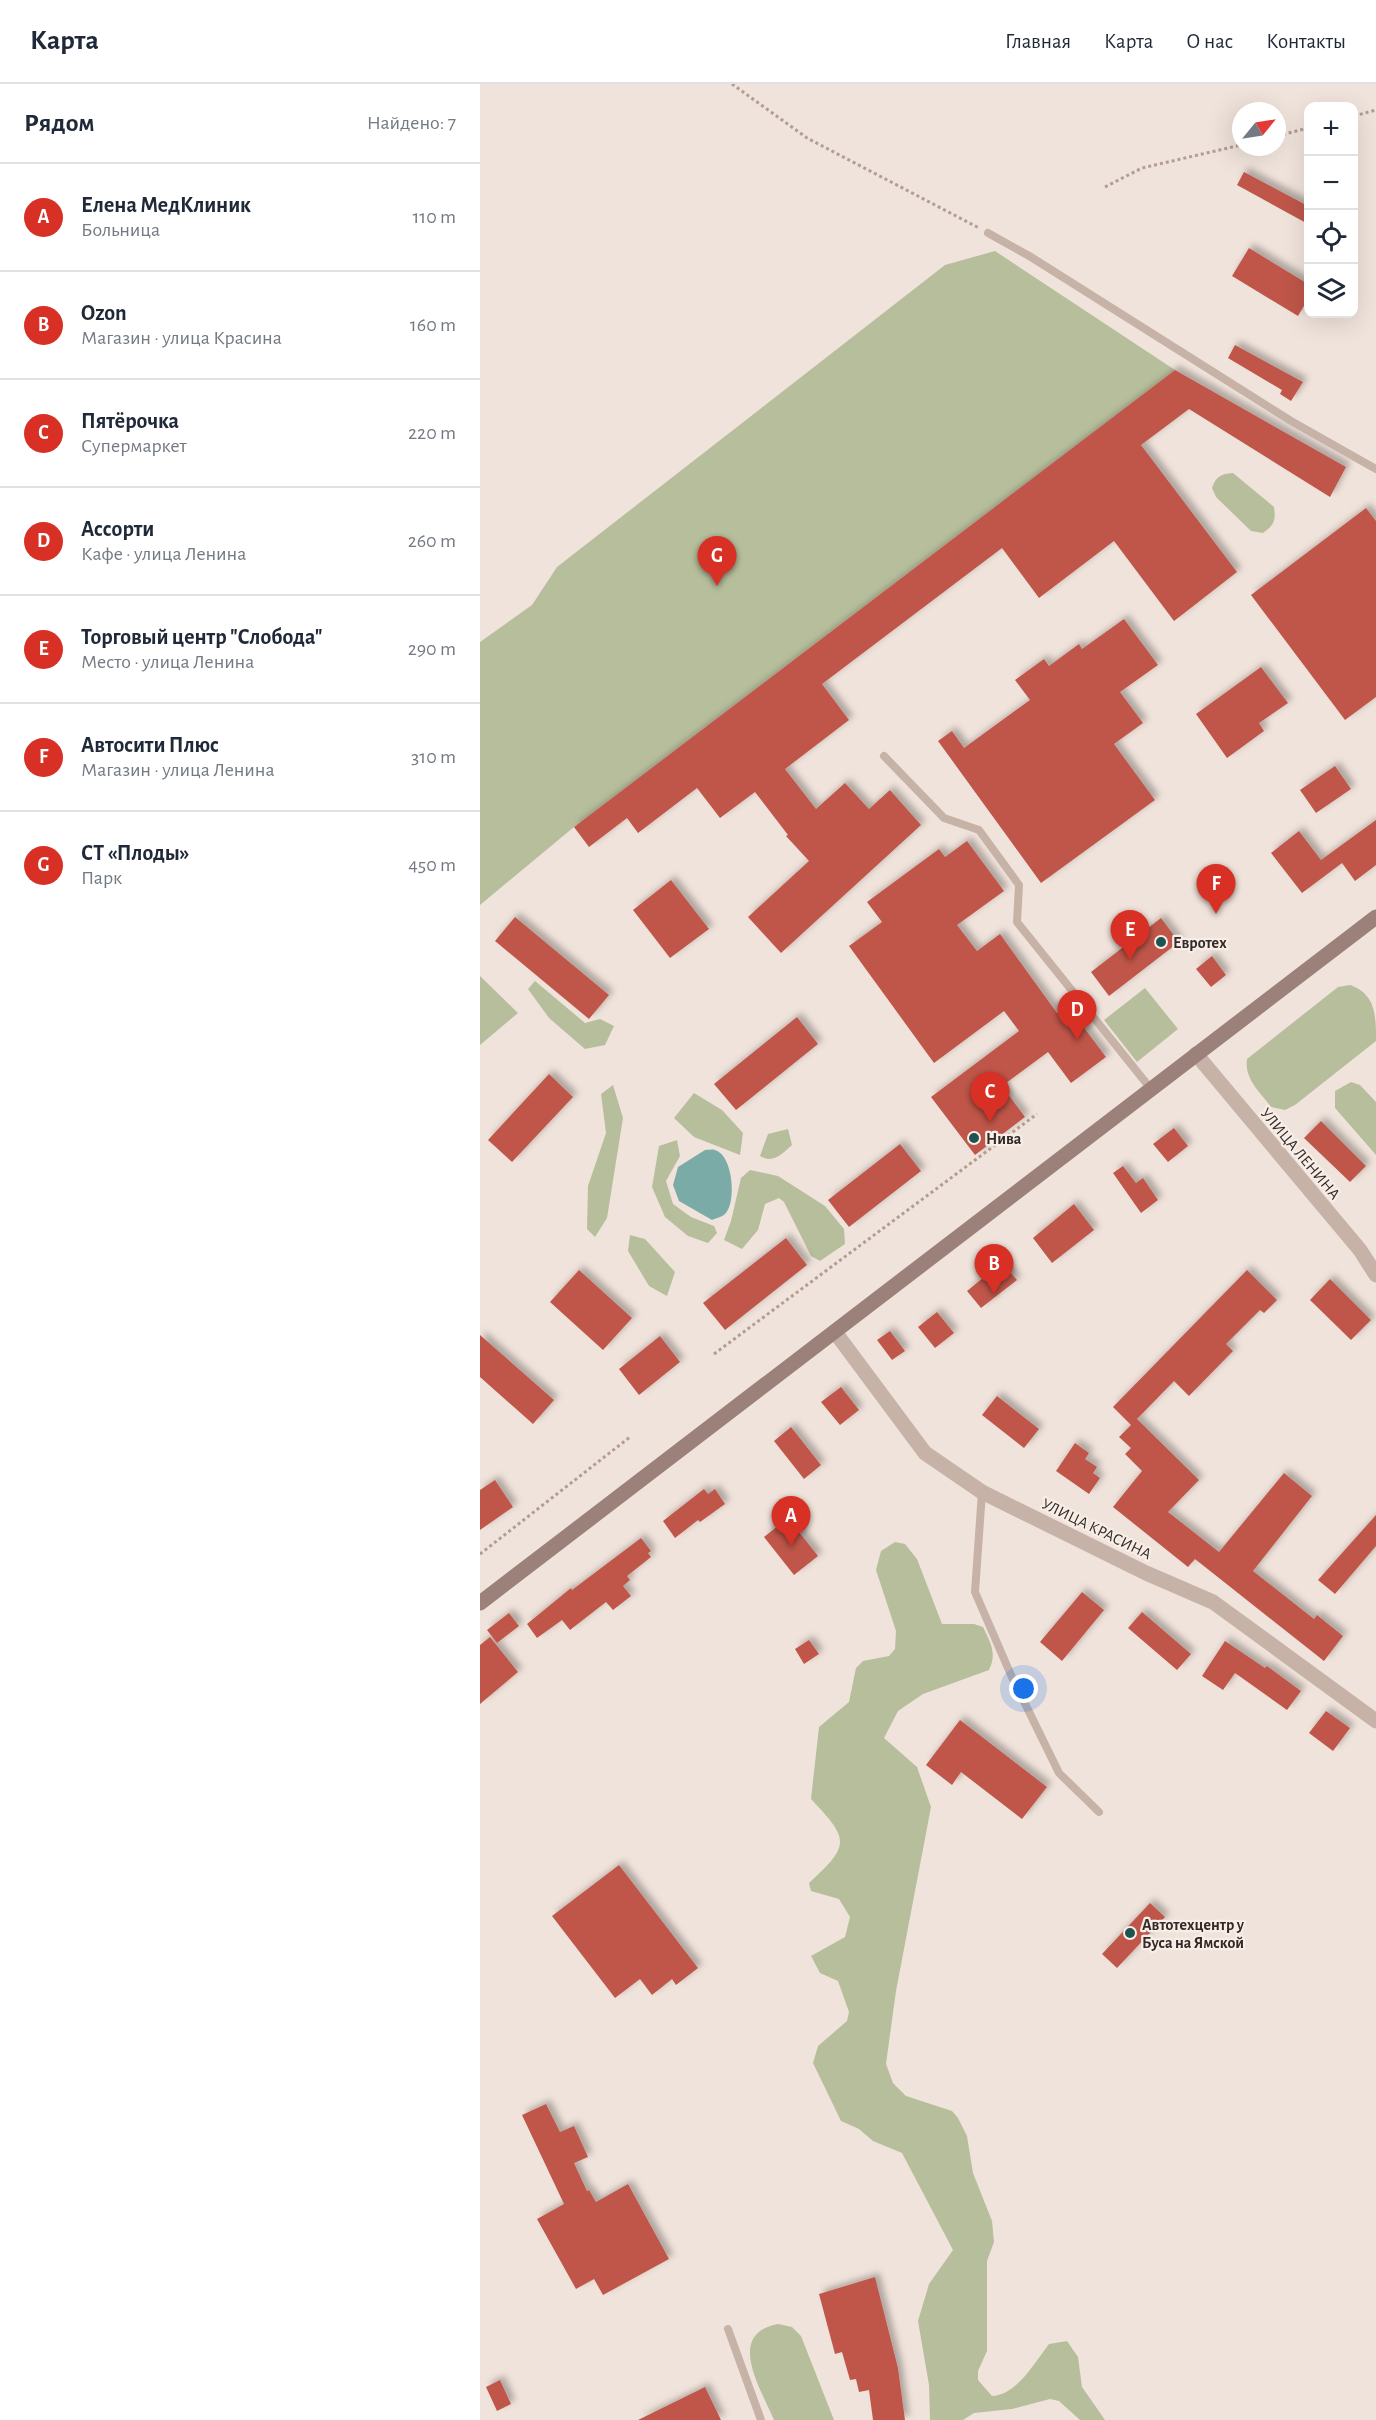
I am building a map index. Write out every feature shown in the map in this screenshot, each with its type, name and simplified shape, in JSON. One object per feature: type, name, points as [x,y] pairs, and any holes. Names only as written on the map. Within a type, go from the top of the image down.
[{"type":"main road","points":[[480,1603],[1376,917]]},
{"type":"street","name":"УЛИЦА ЛЕНИНА","points":[[1196,1054],[1360,1250],[1376,1275]]},
{"type":"street","name":"УЛИЦА КРАСИНА","points":[[834,1332],[926,1453],[982,1492],[1146,1573],[1213,1602],[1376,1721]]},
{"type":"lane","points":[[988,233],[1048,268],[1291,421],[1376,469]]},
{"type":"lane","points":[[884,756],[944,818],[979,831],[1019,885],[1017,922],[1151,1089]]},
{"type":"lane","points":[[982,1492],[975,1592],[1011,1675],[1059,1773],[1100,1812]]},
{"type":"lane","points":[[728,2329],[761,2420]]},
{"type":"path","points":[[732,84],[807,138],[988,233]]},
{"type":"path","points":[[1358,115],[1376,110]]},
{"type":"path","points":[[1286,134],[1304,129]]},
{"type":"path","points":[[1105,187],[1142,168],[1232,147]]},
{"type":"path","points":[[714,1354],[1037,1114]]},
{"type":"path","points":[[480,1554],[630,1437]]},
{"type":"green space","points":[[995,251],[1175,370],[574,827],[480,905],[480,642],[532,605],[557,567],[945,265]]},
{"type":"green space","points":[[1233,473],[1274,507],[1273,522],[1270,528],[1263,533],[1251,531],[1216,497],[1212,488],[1217,478]]},
{"type":"green space","points":[[480,976],[518,1013],[480,1045]]},
{"type":"green space","points":[[535,981],[585,1023],[600,1019],[614,1026],[605,1045],[585,1049],[549,1018],[528,989]]},
{"type":"green space","points":[[1350,985],[1359,989],[1370,1000],[1375,1015],[1376,1041],[1295,1105],[1285,1110],[1271,1107],[1250,1079],[1247,1059],[1338,987]]},
{"type":"green space","points":[[1145,988],[1178,1029],[1137,1062],[1104,1020]]},
{"type":"green space","points":[[1351,1082],[1360,1085],[1376,1102],[1376,1155],[1335,1108],[1335,1091]]},
{"type":"green space","points":[[613,1085],[623,1118],[607,1218],[595,1237],[587,1229],[588,1186],[606,1133],[601,1094]]},
{"type":"green space","points":[[694,1093],[722,1110],[743,1133],[740,1155],[694,1137],[674,1118]]},
{"type":"green space","points":[[788,1129],[792,1145],[781,1155],[773,1158],[760,1156],[768,1134]]},
{"type":"green space","points":[[677,1140],[680,1156],[666,1181],[673,1204],[691,1217],[714,1226],[717,1233],[708,1243],[688,1236],[665,1217],[652,1187],[659,1146]]},
{"type":"green space","points":[[750,1170],[778,1176],[825,1206],[844,1229],[845,1244],[820,1261],[811,1256],[784,1202],[779,1198],[765,1204],[758,1230],[742,1249],[724,1240],[741,1178]]},
{"type":"green space","points":[[630,1235],[645,1239],[675,1272],[667,1296],[649,1286],[628,1251]]},
{"type":"green space","points":[[895,1542],[905,1544],[917,1559],[942,1624],[974,1624],[983,1627],[991,1643],[993,1659],[989,1670],[923,1694],[898,1711],[884,1738],[917,1767],[931,1807],[896,1991],[886,2064],[893,2083],[906,2096],[952,2111],[958,2118],[967,2136],[973,2173],[992,2221],[994,2242],[987,2261],[987,2351],[978,2371],[978,2380],[992,2396],[1001,2394],[1025,2376],[1049,2344],[1067,2341],[1078,2357],[1082,2387],[1105,2420],[1080,2420],[1059,2401],[1050,2399],[1012,2409],[974,2413],[963,2420],[930,2420],[929,2385],[918,2321],[929,2284],[953,2250],[902,2153],[873,2141],[859,2129],[841,2121],[813,2063],[818,2046],[847,2021],[849,2012],[838,1981],[820,1973],[811,1956],[845,1937],[850,1917],[839,1899],[811,1891],[809,1883],[832,1860],[838,1851],[840,1842],[833,1824],[811,1799],[819,1727],[849,1702],[856,1668],[863,1661],[889,1656],[895,1649],[896,1631],[876,1570],[881,1551]]},
{"type":"green space","points":[[778,2324],[792,2327],[801,2336],[834,2420],[774,2420],[756,2379],[750,2351],[753,2339],[762,2330]]},
{"type":"water","points":[[705,1150],[714,1150],[726,1161],[732,1190],[729,1208],[724,1215],[712,1220],[679,1201],[673,1185],[678,1167]]},
{"type":"building","points":[[1244,172],[1304,204],[1304,222],[1237,185]]},
{"type":"building","points":[[1249,248],[1304,282],[1304,306],[1298,316],[1232,276]]},
{"type":"building","points":[[1235,345],[1303,382],[1291,401],[1280,394],[1282,390],[1228,358]]},
{"type":"building","points":[[1175,370],[1346,467],[1330,497],[1189,409],[1141,445],[1237,572],[1174,621],[1114,541],[1039,598],[1002,548],[822,684],[849,720],[785,769],[816,809],[845,783],[869,809],[890,790],[921,825],[781,953],[748,917],[809,861],[786,836],[788,835],[755,792],[720,818],[697,788],[638,833],[627,818],[589,847],[574,827]]},
{"type":"building","points":[[1366,508],[1376,521],[1376,697],[1345,720],[1251,595]]},
{"type":"building","points":[[1124,619],[1158,665],[1120,692],[1143,723],[1114,744],[1155,800],[1041,883],[938,741],[952,731],[964,748],[1030,700],[1015,680],[1044,659],[1049,666],[1079,644],[1082,649]]},
{"type":"building","points":[[1261,667],[1288,703],[1259,723],[1264,731],[1227,758],[1196,714]]},
{"type":"building","points":[[1335,766],[1351,789],[1316,813],[1300,790]]},
{"type":"building","points":[[1376,820],[1376,865],[1355,881],[1342,863],[1302,893],[1271,853],[1299,831],[1321,860]]},
{"type":"building","points":[[967,841],[1004,891],[957,925],[977,951],[1000,934],[1057,1013],[1067,1005],[1106,1057],[1071,1083],[1048,1052],[1002,1086],[1025,1117],[975,1155],[931,1097],[1019,1031],[1004,1011],[934,1063],[849,946],[882,922],[867,902],[939,849],[945,857]]},
{"type":"building","points":[[671,880],[709,929],[670,958],[633,910]]},
{"type":"building","points":[[515,917],[609,995],[589,1019],[495,941]]},
{"type":"building","points":[[1161,918],[1179,942],[1109,996],[1091,972]]},
{"type":"building","points":[[1212,956],[1226,975],[1211,987],[1196,969]]},
{"type":"building","points":[[797,1017],[818,1044],[736,1110],[714,1084]]},
{"type":"building","points":[[549,1074],[573,1097],[512,1162],[488,1140]]},
{"type":"building","points":[[1321,1121],[1366,1166],[1350,1182],[1304,1138]]},
{"type":"building","points":[[1174,1128],[1188,1146],[1168,1162],[1153,1144]]},
{"type":"building","points":[[900,1144],[921,1171],[849,1227],[828,1200]]},
{"type":"building","points":[[1123,1166],[1136,1183],[1143,1178],[1158,1200],[1141,1213],[1113,1173]]},
{"type":"building","points":[[1074,1204],[1094,1230],[1052,1263],[1033,1238]]},
{"type":"building","points":[[786,1238],[807,1265],[725,1330],[703,1303]]},
{"type":"building","points":[[1000,1260],[1017,1280],[981,1308],[967,1291],[989,1273],[987,1271]]},
{"type":"building","points":[[579,1270],[632,1318],[603,1350],[550,1302]]},
{"type":"building","points":[[1247,1270],[1277,1300],[1264,1313],[1260,1310],[1226,1344],[1233,1351],[1189,1396],[1174,1381],[1137,1419],[1199,1480],[1168,1512],[1219,1552],[1284,1473],[1312,1496],[1253,1571],[1314,1619],[1317,1615],[1343,1636],[1324,1661],[1195,1559],[1188,1567],[1113,1507],[1142,1471],[1125,1454],[1131,1448],[1119,1437],[1131,1425],[1113,1407]]},
{"type":"building","points":[[1330,1279],[1371,1320],[1351,1340],[1310,1300]]},
{"type":"building","points":[[937,1312],[954,1333],[935,1348],[918,1327]]},
{"type":"building","points":[[890,1331],[905,1351],[892,1360],[877,1340]]},
{"type":"building","points":[[480,1335],[554,1400],[533,1424],[480,1377]]},
{"type":"building","points":[[660,1336],[680,1362],[639,1395],[619,1369]]},
{"type":"building","points":[[841,1387],[859,1410],[840,1425],[821,1402]]},
{"type":"building","points":[[997,1396],[1039,1429],[1024,1448],[982,1415]]},
{"type":"building","points":[[791,1427],[821,1465],[804,1479],[774,1441]]},
{"type":"building","points":[[1075,1443],[1089,1453],[1085,1459],[1097,1467],[1093,1473],[1100,1478],[1089,1494],[1056,1471]]},
{"type":"building","points":[[495,1480],[513,1507],[480,1530],[480,1490]]},
{"type":"building","points":[[704,1489],[708,1494],[715,1489],[725,1504],[700,1522],[698,1520],[675,1538],[663,1521]]},
{"type":"building","points":[[1376,1515],[1376,1546],[1335,1594],[1318,1580]]},
{"type":"building","points":[[788,1518],[818,1556],[794,1575],[764,1537]]},
{"type":"building","points":[[641,1538],[651,1551],[648,1553],[651,1557],[627,1576],[630,1580],[623,1586],[631,1596],[613,1610],[606,1602],[570,1630],[562,1620],[537,1638],[527,1624],[571,1588],[572,1590]]},
{"type":"building","points":[[1082,1592],[1104,1610],[1062,1661],[1040,1642]]},
{"type":"building","points":[[1142,1612],[1191,1654],[1177,1670],[1128,1628]]},
{"type":"building","points":[[509,1613],[519,1626],[497,1643],[487,1630]]},
{"type":"building","points":[[490,1637],[518,1672],[480,1704],[480,1645]]},
{"type":"building","points":[[809,1640],[819,1654],[804,1664],[795,1649]]},
{"type":"building","points":[[1225,1641],[1265,1668],[1267,1666],[1301,1691],[1287,1710],[1235,1673],[1223,1690],[1202,1676]]},
{"type":"building","points":[[1326,1711],[1350,1728],[1333,1751],[1309,1733]]},
{"type":"building","points":[[960,1720],[1047,1787],[1022,1819],[961,1772],[952,1785],[926,1765]]},
{"type":"building","points":[[619,1865],[698,1968],[676,1985],[672,1979],[652,1995],[640,1979],[615,1998],[552,1916]]},
{"type":"building","points":[[1150,1903],[1165,1917],[1117,1968],[1102,1954]]},
{"type":"building","points":[[546,2104],[560,2132],[574,2126],[588,2157],[574,2163],[587,2191],[589,2190],[596,2202],[628,2184],[669,2259],[603,2295],[594,2279],[576,2289],[537,2219],[564,2204],[522,2115]]},
{"type":"building","points":[[875,2277],[898,2368],[905,2420],[873,2420],[869,2390],[859,2392],[856,2379],[850,2380],[842,2352],[835,2354],[819,2294]]},
{"type":"building","points":[[500,2380],[511,2404],[497,2411],[486,2387]]},
{"type":"building","points":[[705,2387],[721,2420],[638,2420]]},
{"type":"place","name":"СТ «Плоды»","points":[[717,586]]},
{"type":"place","name":"Автосити Плюс","points":[[1216,914]]},
{"type":"place","name":"Евротех","points":[[1161,942]]},
{"type":"place","name":"Торговый центр \"Слобода\"","points":[[1130,960]]},
{"type":"place","name":"Ассорти","points":[[1077,1040]]},
{"type":"place","name":"Пятёрочка","points":[[990,1122]]},
{"type":"place","name":"Нива","points":[[974,1138]]},
{"type":"place","name":"Ozon","points":[[994,1294]]},
{"type":"place","name":"Елена МедКлиник","points":[[791,1546]]},
{"type":"place","name":"Автотехцентр у Буса на Ямской","points":[[1130,1933]]}]
